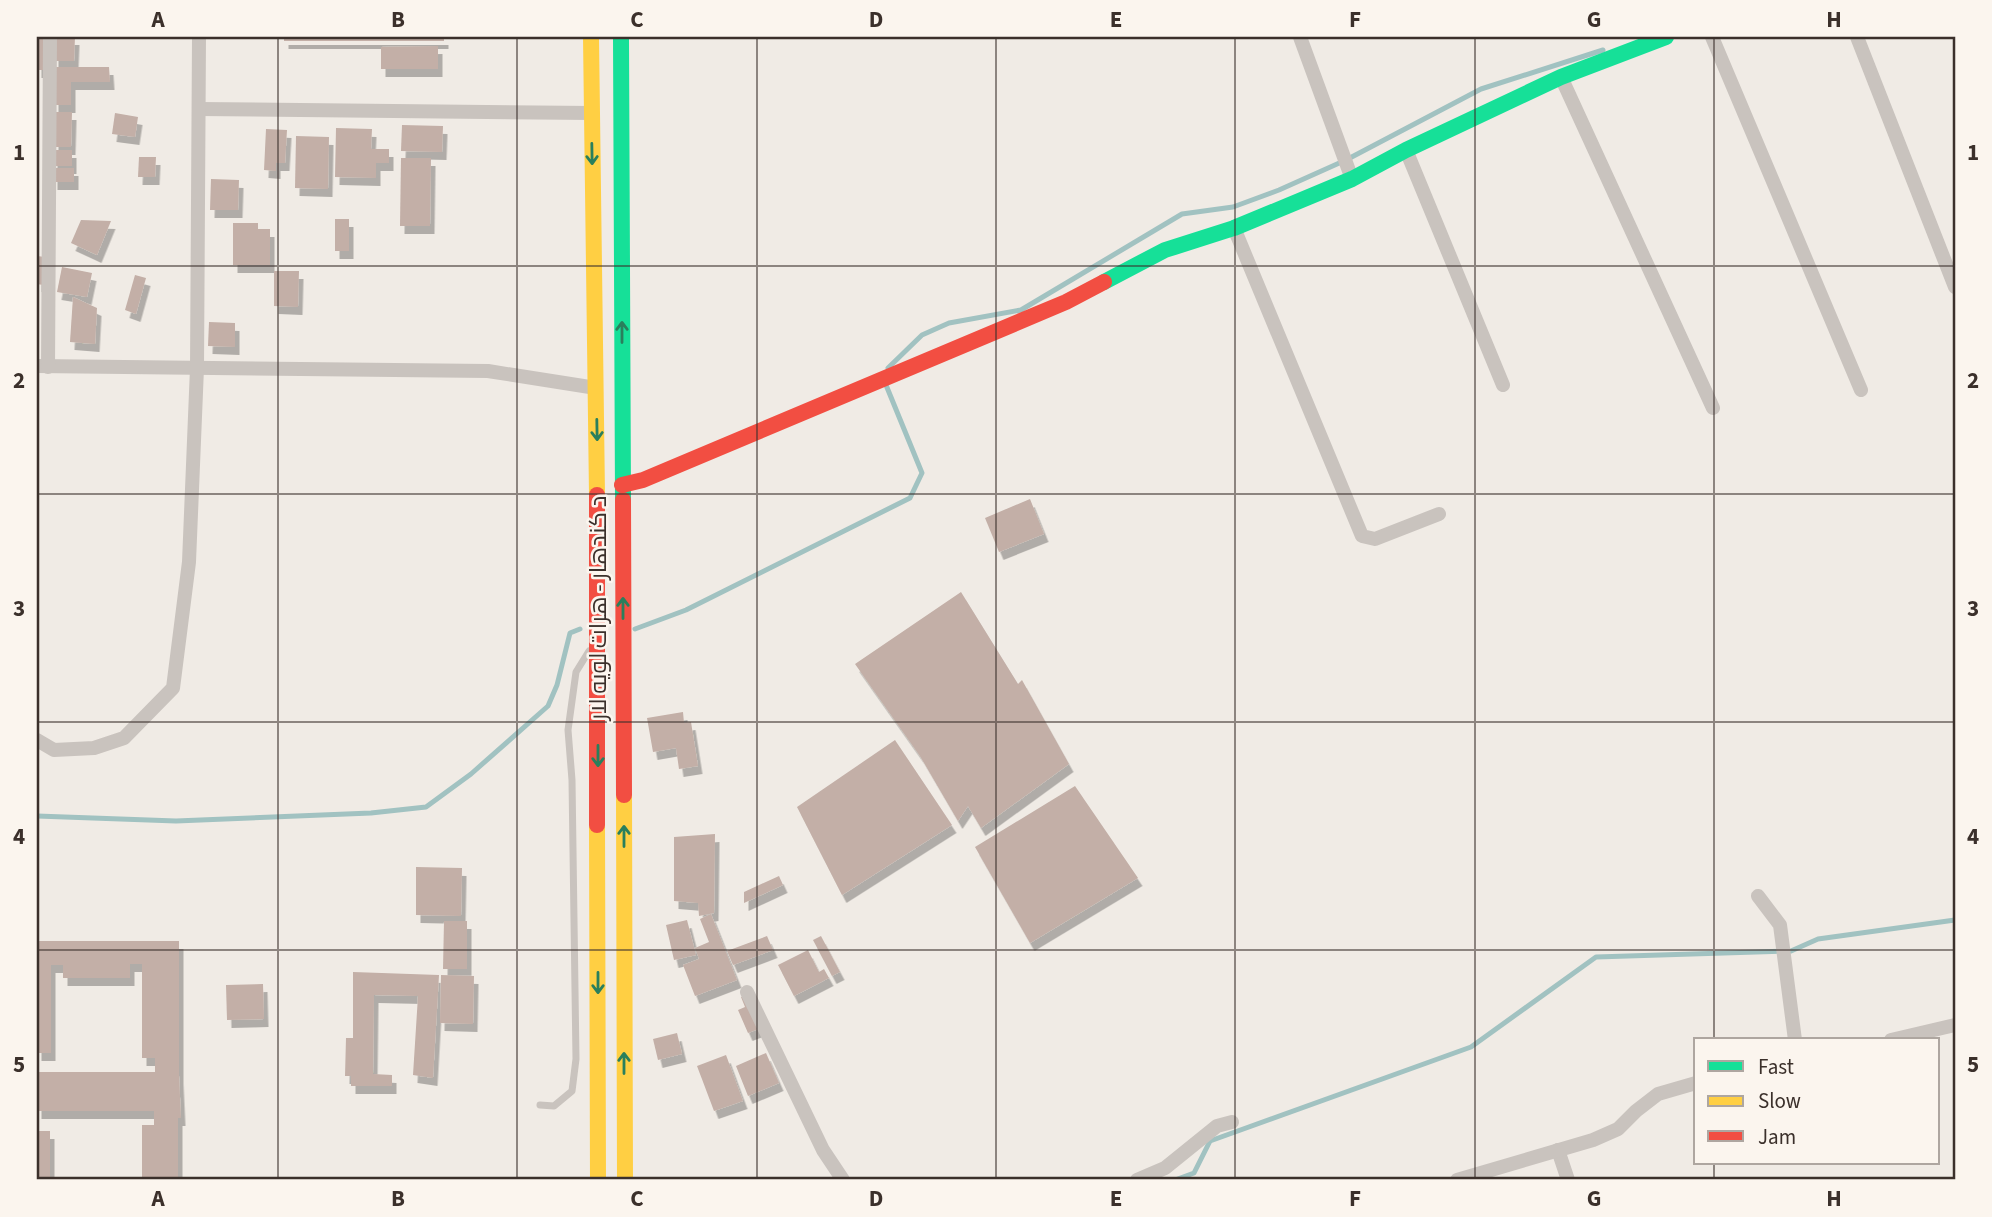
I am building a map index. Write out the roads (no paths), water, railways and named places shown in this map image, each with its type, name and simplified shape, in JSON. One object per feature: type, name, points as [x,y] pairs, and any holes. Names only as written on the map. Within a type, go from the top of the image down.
[{"type":"main road","name":"د کندهار - هرات لويه لار","points":[[591,37],[598,636],[598,1180]]},
{"type":"main road","name":"د کندهار - هرات لويه لار","points":[[621,37],[625,1180]]},
{"type":"main road","points":[[597,484],[622,485],[643,480],[1066,302],[1166,250],[1234,228],[1348,167],[1406,150],[1562,77],[1666,37]]},
{"type":"main road","points":[[598,1101],[625,1100]]},
{"type":"street","points":[[50,37],[42,367],[488,371],[596,388]]},
{"type":"street","points":[[37,740],[54,750],[93,748],[124,738],[173,688],[188,562],[197,368],[199,37]]},
{"type":"street","points":[[1300,37],[1348,167]]},
{"type":"street","points":[[1712,37],[1861,390]]},
{"type":"street","points":[[1857,37],[1955,287]]},
{"type":"street","points":[[1562,77],[1713,408]]},
{"type":"street","points":[[199,109],[592,113]]},
{"type":"street","points":[[1406,150],[1503,384]]},
{"type":"street","points":[[1234,228],[1362,536],[1375,539],[1439,514]]},
{"type":"street","points":[[1758,896],[1780,925],[1795,1038]]},
{"type":"street","points":[[747,992],[823,1150],[843,1180]]},
{"type":"street","points":[[1900,1038],[1955,1025]]},
{"type":"street","points":[[1457,1180],[1562,1163],[1593,1140],[1618,1129],[1658,1094],[1694,1084]]},
{"type":"street","points":[[1137,1180],[1165,1168],[1217,1126],[1232,1122]]},
{"type":"lane","points":[[540,1105],[554,1106],[572,1091],[576,1059],[574,857],[568,730],[576,672],[598,636]]},
{"type":"waterway","points":[[888,368],[922,335],[949,323],[1021,310],[1182,214],[1233,207],[1279,190],[1346,160],[1481,89],[1603,50]]},
{"type":"waterway","points":[[635,629],[686,610],[910,498],[922,473],[886,385]]},
{"type":"waterway","points":[[37,816],[176,821],[371,813],[426,807],[471,774],[548,706],[557,685],[570,633],[580,629]]},
{"type":"waterway","points":[[1175,1180],[1194,1173],[1210,1141],[1471,1047],[1596,957],[1791,951],[1818,939],[1955,920]]}]
